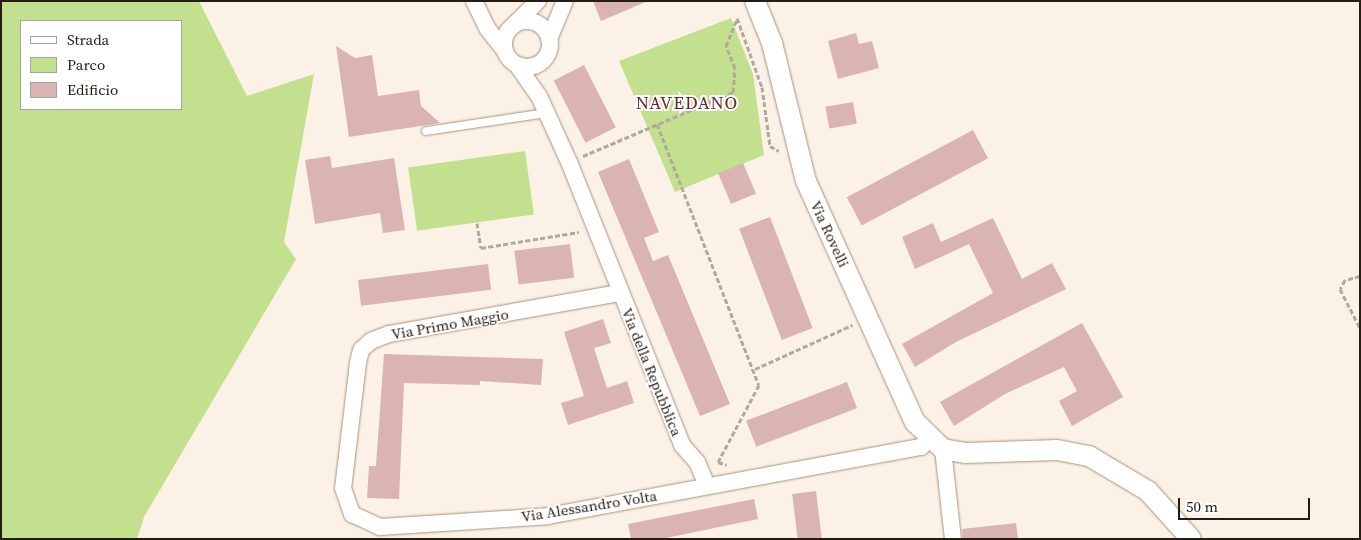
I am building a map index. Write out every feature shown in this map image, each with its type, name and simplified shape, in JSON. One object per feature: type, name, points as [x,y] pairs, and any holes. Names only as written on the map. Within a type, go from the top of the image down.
[{"type":"street","points":[[474,1],[487,28],[539,96]]},
{"type":"street","points":[[505,51],[507,32],[538,1]]},
{"type":"street","points":[[549,39],[565,1]]},
{"type":"street","name":"Via Rovelli","points":[[749,8],[772,43],[806,181],[915,422],[936,444]]},
{"type":"street","points":[[514,25],[522,21],[540,24],[549,39],[550,47],[542,62],[537,82],[539,96]]},
{"type":"street","points":[[516,65],[526,67],[542,62]]},
{"type":"street","name":"Via della Repubblica","points":[[539,96],[569,162],[619,293],[682,445],[697,462],[708,486]]},
{"type":"street","name":"Via Primo Maggio","points":[[380,527],[352,514],[343,488],[361,350],[389,334],[619,293]]},
{"type":"street","points":[[708,486],[936,444],[965,453],[1057,450],[1089,456],[1148,491],[1191,539]]},
{"type":"street","points":[[936,444],[953,539]]},
{"type":"street","name":"Via Alessandro Volta","points":[[380,527],[548,516],[708,486]]},
{"type":"lane","points":[[426,131],[546,113]]},
{"type":"path","points":[[569,162],[732,92],[735,68],[726,46],[737,18],[749,8]]},
{"type":"path","points":[[737,18],[762,87],[770,146],[785,154]]},
{"type":"path","points":[[657,124],[760,385],[718,462],[731,466]]},
{"type":"path","points":[[477,223],[481,248],[595,230]]},
{"type":"path","points":[[1360,276],[1345,280],[1340,289],[1360,328]]},
{"type":"path","points":[[755,369],[860,322]]},
{"type":"green space","points":[[1,1],[199,1],[247,96],[314,74],[284,242],[296,259],[144,517],[137,539],[1,539]]},
{"type":"green space","points":[[731,18],[753,74],[764,155],[675,192],[619,61]]},
{"type":"green space","points":[[525,151],[534,214],[417,231],[408,167]]},
{"type":"building","points":[[593,1],[648,1],[601,21]]},
{"type":"building","points":[[856,33],[859,44],[872,41],[879,68],[838,79],[828,41]]},
{"type":"building","points":[[336,46],[355,58],[372,55],[378,96],[419,90],[421,106],[440,123],[349,137]]},
{"type":"building","points":[[584,65],[616,127],[585,143],[554,80]]},
{"type":"building","points":[[853,102],[857,124],[829,129],[825,107]]},
{"type":"building","points":[[973,130],[988,158],[862,225],[847,197]]},
{"type":"building","points":[[330,156],[332,168],[394,158],[405,230],[383,233],[380,213],[315,224],[305,160]]},
{"type":"building","points":[[629,159],[659,232],[644,238],[653,261],[668,255],[730,404],[700,416],[598,172]]},
{"type":"building","points":[[743,163],[756,193],[731,204],[718,174]]},
{"type":"building","points":[[770,217],[813,328],[782,340],[739,229]]},
{"type":"building","points":[[993,218],[1022,279],[1052,263],[1066,289],[956,342],[915,367],[902,344],[993,293],[969,244],[915,269],[902,237],[933,223],[941,242]]},
{"type":"building","points":[[570,244],[574,278],[519,285],[514,251]]},
{"type":"building","points":[[488,264],[491,290],[361,306],[358,280]]},
{"type":"building","points":[[603,319],[611,343],[594,348],[607,388],[627,381],[634,403],[568,425],[561,403],[584,396],[564,332]]},
{"type":"building","points":[[1082,323],[1123,397],[1072,426],[1059,401],[1077,391],[1064,367],[1005,394],[954,426],[940,402]]},
{"type":"building","points":[[384,354],[543,359],[541,385],[480,381],[480,385],[404,383],[399,499],[367,498],[369,466],[376,466]]},
{"type":"building","points":[[847,382],[857,408],[756,447],[746,421]]},
{"type":"building","points":[[816,491],[822,539],[798,539],[792,494]]},
{"type":"building","points":[[754,499],[758,519],[661,539],[631,539],[628,524]]},
{"type":"building","points":[[1016,523],[1018,539],[963,539],[962,529]]},
{"type":"district","name":"NAVEDANO","points":[[687,103]]}]
